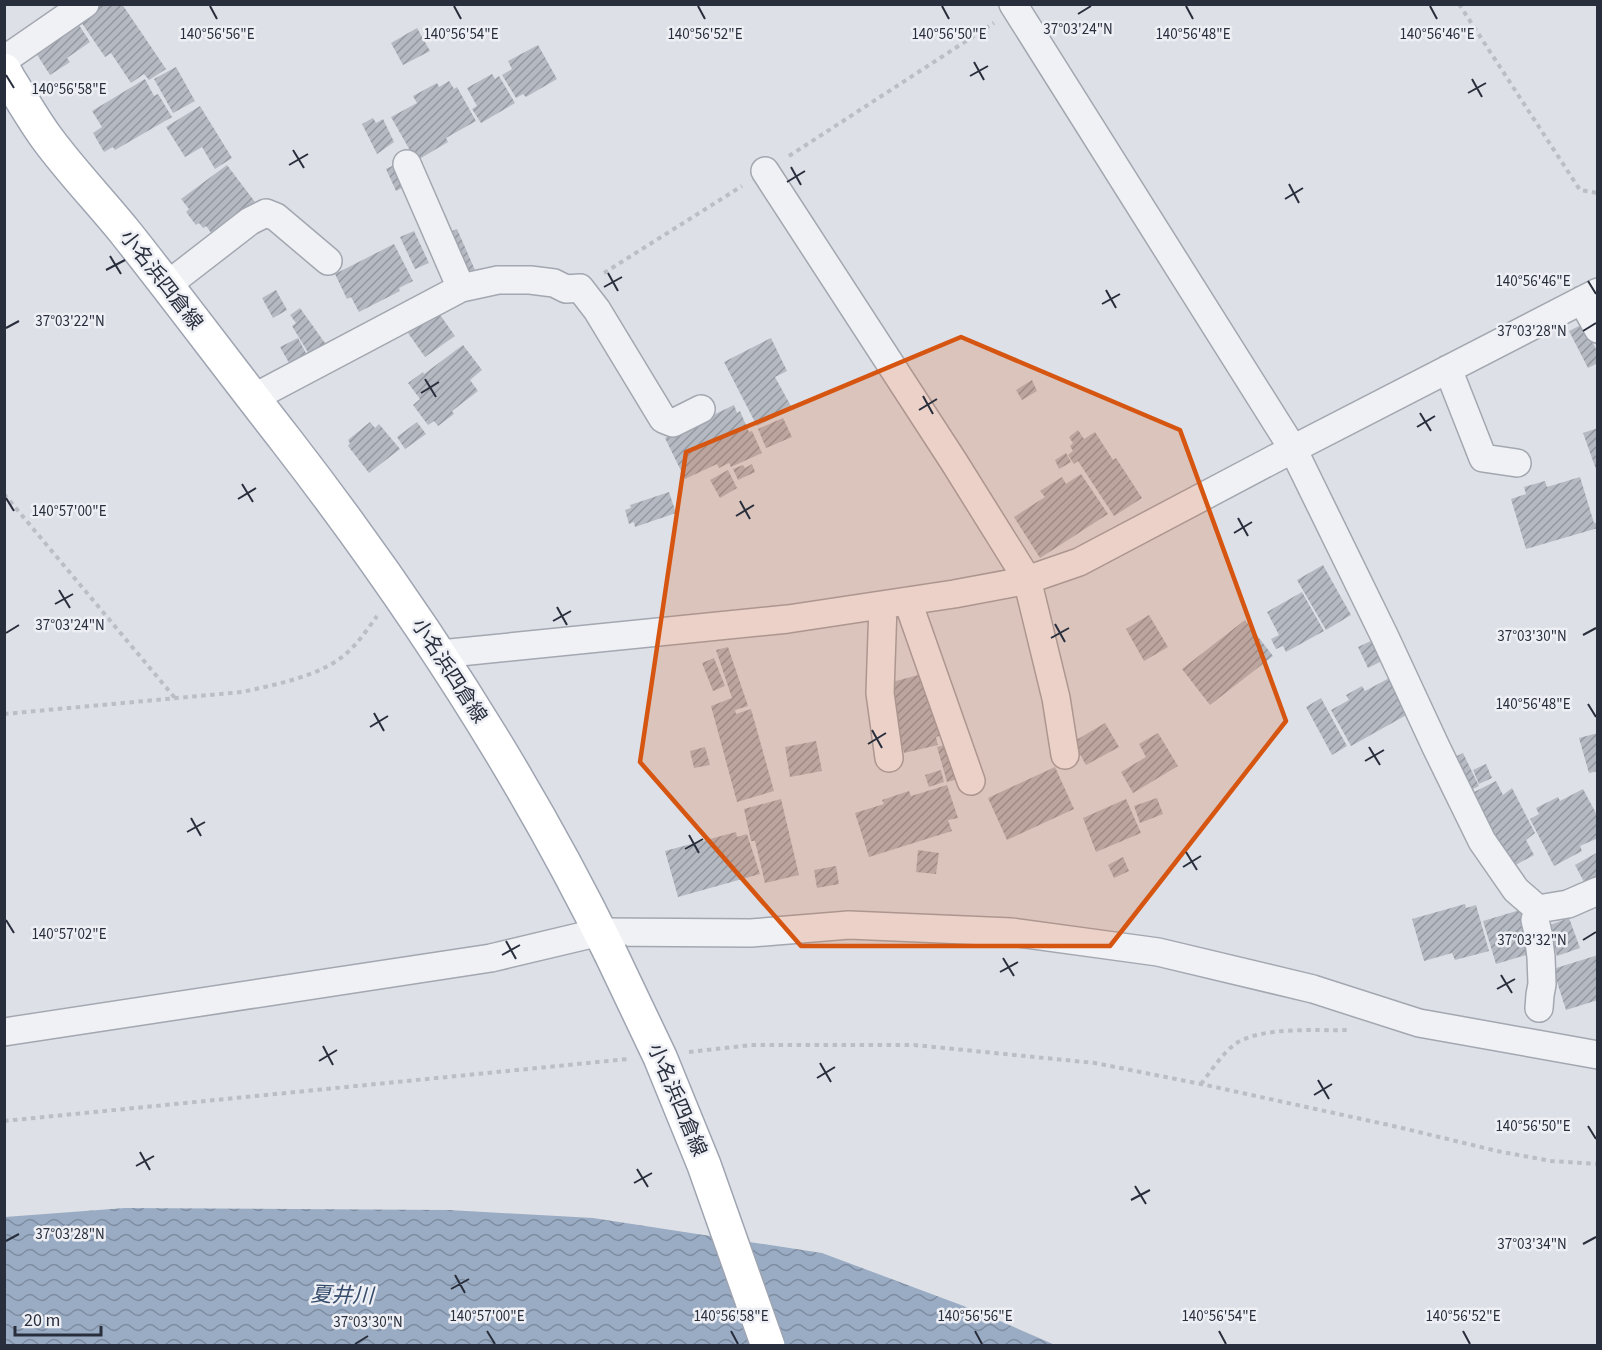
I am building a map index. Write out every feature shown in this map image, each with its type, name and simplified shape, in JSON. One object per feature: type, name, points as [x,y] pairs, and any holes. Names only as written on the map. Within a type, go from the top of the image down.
[{"type":"main road","name":"小名浜四倉線","points":[[4,70],[47,138],[123,230],[287,442],[440,654],[492,737],[605,942],[660,1057],[704,1165],[768,1346]]},
{"type":"street","points":[[4,60],[85,4]]},
{"type":"street","points":[[1014,7],[1293,449],[1482,841],[1516,890],[1538,909]]},
{"type":"street","points":[[407,164],[462,288]]},
{"type":"street","points":[[765,171],[1028,579],[1056,698],[1065,754]]},
{"type":"street","points":[[166,286],[250,221],[266,213],[276,217],[328,261]]},
{"type":"street","points":[[253,398],[462,288],[498,280],[530,280],[554,283],[566,289],[580,288],[597,310],[663,419],[673,423],[701,409]]},
{"type":"street","points":[[440,654],[788,619],[954,594],[1028,579],[1079,562],[1590,296],[1598,329]]},
{"type":"street","points":[[1448,369],[1483,458],[1517,463]]},
{"type":"street","points":[[889,758],[880,693],[895,603]]},
{"type":"street","points":[[895,603],[971,781]]},
{"type":"street","points":[[1538,909],[1568,904],[1598,891]]},
{"type":"street","points":[[1538,909],[1535,920],[1540,949],[1542,984],[1539,1008]]},
{"type":"street","points":[[4,1032],[605,942],[849,925],[1011,932],[1158,952],[1313,989],[1419,1023],[1598,1054]]},
{"type":"path","points":[[1459,4],[1580,190],[1598,193]]},
{"type":"path","points":[[580,288],[765,171],[1014,7]]},
{"type":"path","points":[[4,494],[175,698]]},
{"type":"path","points":[[4,714],[242,692],[288,681],[329,666],[351,650],[396,591]]},
{"type":"path","points":[[1202,1084],[1220,1059],[1234,1045],[1251,1036],[1282,1031],[1349,1030]]},
{"type":"path","points":[[683,1052],[751,1045],[914,1045],[1095,1063],[1202,1084],[1497,1151],[1551,1161],[1598,1164]]},
{"type":"path","points":[[4,1121],[637,1058]]},
{"type":"highlighted area","points":[[961,337],[1180,430],[1286,721],[1110,946],[801,946],[640,762],[686,452]]},
{"type":"water","name":"夏井川","points":[[125,1208],[449,1210],[593,1218],[822,1253],[977,1311],[1055,1345],[5,1346],[5,1217]]},
{"type":"building","points":[[100,4],[122,4],[166,69],[149,80],[144,74],[131,83],[111,53],[105,57],[79,19]]},
{"type":"building","points":[[77,22],[90,42],[67,58],[70,62],[50,75],[34,50]]},
{"type":"building","points":[[417,28],[430,51],[403,65],[391,43]]},
{"type":"building","points":[[538,45],[557,79],[526,97],[523,94],[516,98],[502,75],[512,69],[508,61]]},
{"type":"building","points":[[176,67],[195,101],[173,113],[154,79]]},
{"type":"building","points":[[492,74],[495,79],[499,76],[515,103],[481,123],[472,109],[477,106],[467,88]]},
{"type":"building","points":[[145,79],[154,96],[158,94],[172,117],[115,150],[113,147],[104,152],[93,133],[102,127],[92,111]]},
{"type":"building","points":[[449,81],[454,89],[457,87],[476,121],[446,138],[448,142],[416,161],[391,117],[417,103],[413,96],[437,83],[439,87]]},
{"type":"building","points":[[200,106],[232,158],[215,169],[202,147],[185,157],[166,127]]},
{"type":"building","points":[[373,118],[376,123],[383,119],[394,142],[377,154],[362,124]]},
{"type":"building","points":[[398,163],[408,185],[396,191],[386,169]]},
{"type":"building","points":[[227,165],[255,202],[212,234],[206,226],[203,228],[199,223],[196,225],[186,212],[189,209],[181,199]]},
{"type":"building","points":[[457,229],[475,270],[462,275],[445,234]]},
{"type":"building","points":[[414,231],[429,263],[415,269],[400,237]]},
{"type":"building","points":[[394,244],[413,281],[399,288],[400,291],[359,312],[351,297],[347,299],[335,274]]},
{"type":"building","points":[[276,290],[287,310],[273,318],[262,298]]},
{"type":"building","points":[[300,308],[330,350],[312,359],[292,326],[296,323],[290,315]]},
{"type":"building","points":[[438,312],[455,336],[425,357],[408,333]]},
{"type":"building","points":[[1583,324],[1598,353],[1598,363],[1588,368],[1569,331]]},
{"type":"building","points":[[298,338],[309,359],[292,368],[280,347]]},
{"type":"building","points":[[771,338],[787,371],[775,377],[792,408],[757,426],[724,362]]},
{"type":"building","points":[[463,345],[482,370],[470,380],[478,391],[452,411],[454,414],[438,426],[434,421],[428,425],[413,405],[420,399],[408,383]]},
{"type":"building","points":[[1032,380],[1037,391],[1022,400],[1016,390]]},
{"type":"building","points":[[734,405],[737,413],[740,411],[749,432],[752,431],[762,453],[731,467],[729,463],[719,468],[717,464],[685,479],[665,438]]},
{"type":"building","points":[[783,418],[792,437],[766,448],[758,429]]},
{"type":"building","points":[[370,422],[375,428],[379,424],[400,449],[369,473],[348,446],[350,443],[348,440]]},
{"type":"building","points":[[417,422],[426,434],[405,449],[397,437]]},
{"type":"building","points":[[1598,428],[1598,472],[1597,472],[1583,433]]},
{"type":"building","points":[[1078,430],[1084,439],[1095,432],[1113,460],[1116,458],[1142,498],[1114,516],[1078,461],[1074,464],[1068,455],[1073,451],[1070,446],[1073,443],[1069,437]]},
{"type":"building","points":[[1066,453],[1071,462],[1059,469],[1055,460]]},
{"type":"building","points":[[752,464],[755,472],[738,480],[733,469],[743,465],[745,468]]},
{"type":"building","points":[[728,470],[737,488],[720,498],[710,480]]},
{"type":"building","points":[[1081,474],[1108,514],[1040,558],[1014,517],[1045,497],[1040,491],[1062,477],[1066,484]]},
{"type":"building","points":[[1580,477],[1594,523],[1598,522],[1598,528],[1526,549],[1511,499],[1526,494],[1524,487],[1545,481],[1547,487]]},
{"type":"building","points":[[669,492],[676,513],[635,527],[634,522],[629,524],[625,510],[631,508],[630,505]]},
{"type":"building","points":[[1323,565],[1351,615],[1326,630],[1297,580]]},
{"type":"building","points":[[1302,592],[1324,631],[1286,652],[1283,646],[1276,649],[1271,639],[1279,635],[1267,612]]},
{"type":"building","points":[[1149,615],[1168,647],[1144,661],[1126,629]]},
{"type":"building","points":[[1245,620],[1273,656],[1210,705],[1182,669]]},
{"type":"building","points":[[1375,639],[1384,660],[1368,668],[1358,647]]},
{"type":"building","points":[[728,647],[748,706],[735,710],[736,714],[751,709],[774,791],[737,802],[711,706],[732,698],[716,650]]},
{"type":"building","points":[[714,658],[725,686],[713,691],[702,663]]},
{"type":"building","points":[[930,672],[946,734],[936,737],[938,745],[904,753],[889,694],[895,693],[892,682]]},
{"type":"building","points":[[1393,676],[1410,713],[1351,746],[1331,710],[1349,700],[1346,695],[1362,686],[1365,691]]},
{"type":"building","points":[[1321,698],[1347,746],[1332,755],[1306,707]]},
{"type":"building","points":[[1105,723],[1119,747],[1086,765],[1073,742]]},
{"type":"building","points":[[1158,733],[1178,766],[1133,793],[1121,772],[1146,757],[1139,744]]},
{"type":"building","points":[[1598,733],[1598,771],[1589,773],[1579,738]]},
{"type":"building","points":[[816,741],[822,771],[790,777],[785,747]]},
{"type":"building","points":[[952,743],[963,778],[947,782],[937,747]]},
{"type":"building","points":[[705,747],[710,765],[694,768],[690,751]]},
{"type":"building","points":[[1463,753],[1479,786],[1471,790],[1455,757]]},
{"type":"building","points":[[1486,764],[1492,778],[1479,784],[1473,770]]},
{"type":"building","points":[[1055,767],[1074,809],[1007,840],[988,798]]},
{"type":"building","points":[[941,770],[944,782],[929,787],[925,775]]},
{"type":"building","points":[[1496,781],[1503,795],[1512,788],[1535,833],[1526,840],[1534,855],[1512,867],[1470,794]]},
{"type":"building","points":[[947,785],[958,818],[948,820],[952,831],[869,857],[855,813],[884,804],[882,800],[909,791],[911,796]]},
{"type":"building","points":[[1583,789],[1598,817],[1598,838],[1580,846],[1582,851],[1554,866],[1530,819],[1539,814],[1536,808],[1558,797],[1560,801]]},
{"type":"building","points":[[1157,798],[1163,814],[1140,823],[1134,806]]},
{"type":"building","points":[[781,799],[799,875],[765,883],[755,841],[751,841],[744,809]]},
{"type":"building","points":[[1126,799],[1141,833],[1096,852],[1083,818]]},
{"type":"building","points":[[736,832],[737,837],[747,834],[760,874],[678,897],[665,851]]},
{"type":"building","points":[[918,850],[939,853],[936,874],[916,872]]},
{"type":"building","points":[[1598,852],[1598,877],[1585,884],[1575,865]]},
{"type":"building","points":[[1123,857],[1129,871],[1114,878],[1108,865]]},
{"type":"building","points":[[836,866],[839,884],[817,888],[814,870]]},
{"type":"building","points":[[1465,904],[1466,908],[1476,905],[1489,951],[1455,960],[1452,953],[1424,961],[1412,919]]},
{"type":"building","points":[[1520,910],[1533,953],[1496,964],[1483,921]]},
{"type":"building","points":[[1569,918],[1580,948],[1557,956],[1547,926]]},
{"type":"building","points":[[1598,955],[1598,1000],[1566,1010],[1553,969]]}]
